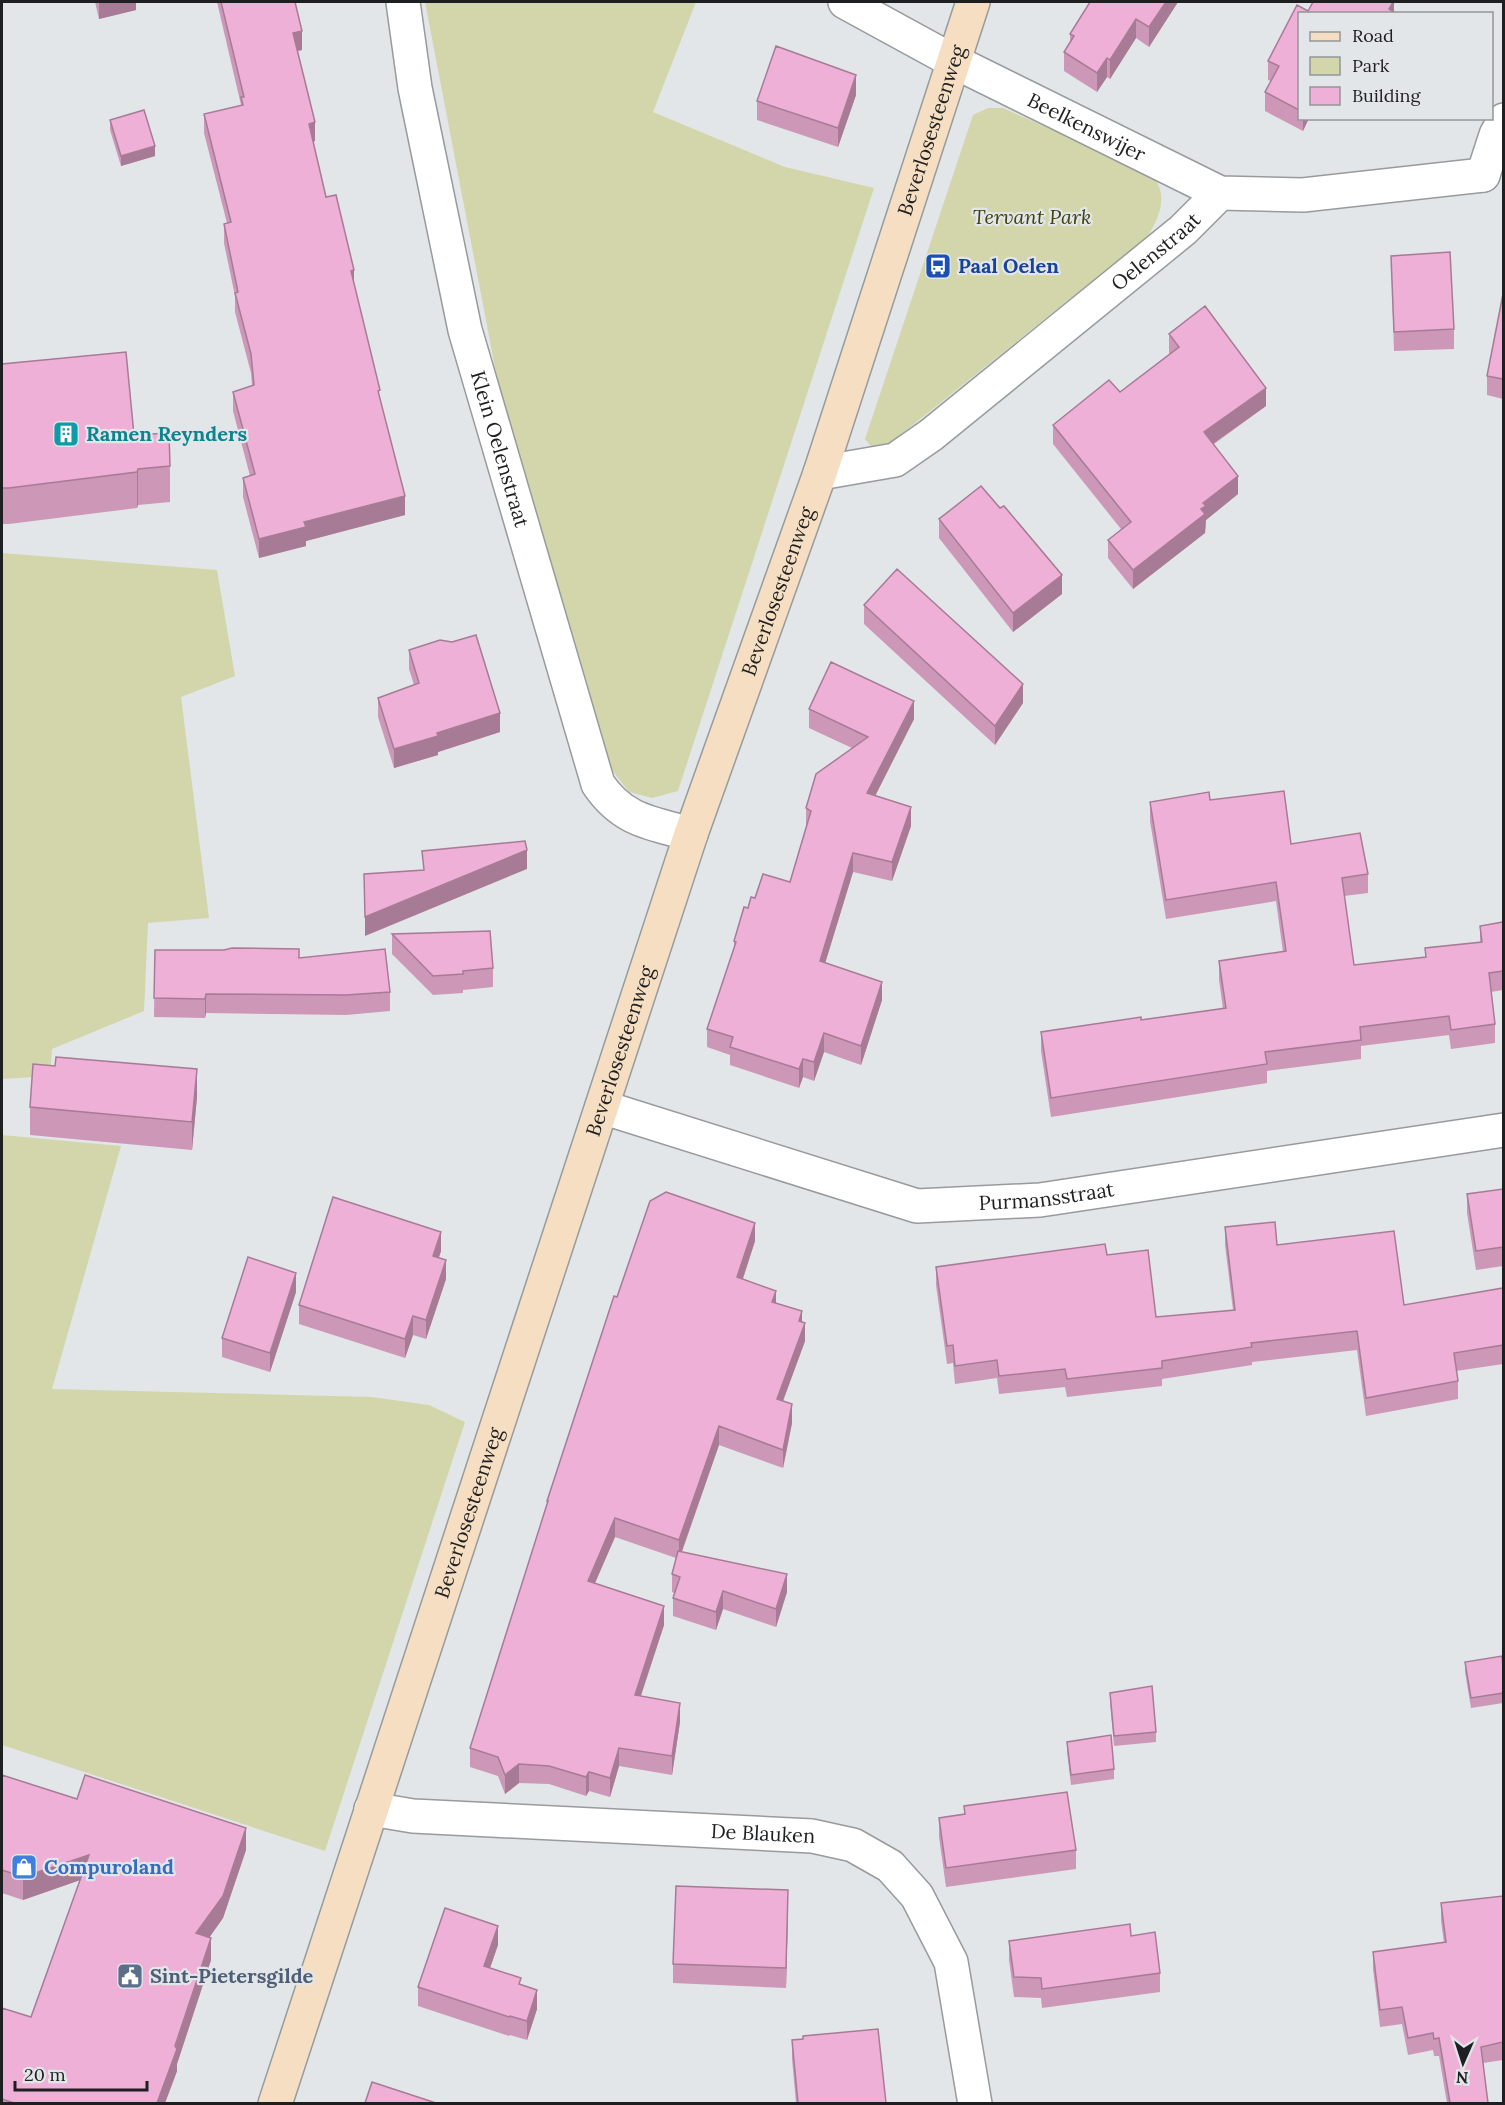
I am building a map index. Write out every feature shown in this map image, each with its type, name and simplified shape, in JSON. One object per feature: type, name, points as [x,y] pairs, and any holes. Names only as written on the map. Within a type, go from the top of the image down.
[{"type":"street","name":"Klein Oelenstraat","points":[[403,2],[415,88],[465,330],[598,784],[608,799],[627,815],[691,834]]},
{"type":"street","name":"Beelkenswijer","points":[[845,2],[953,61],[1220,193]]},
{"type":"street","name":"Beverlosesteenweg","points":[[275,2103],[691,834],[820,473],[973,2]]},
{"type":"street","points":[[1220,193],[1303,195],[1493,181],[1496,135],[1503,120]]},
{"type":"street","name":"Oelenstraat","points":[[820,473],[895,460],[931,435],[1184,230],[1220,193]]},
{"type":"street","name":"Purmansstraat","points":[[602,1107],[917,1206],[1040,1200],[1503,1130]]},
{"type":"street","name":"De Blauken","points":[[371,1809],[413,1816],[812,1836],[853,1845],[890,1866],[917,1896],[951,1962],[975,2103]]},
{"type":"green space","points":[[425,2],[696,2],[653,112],[785,167],[874,188],[678,791],[652,798],[629,792],[609,766],[587,683],[498,383]]},
{"type":"green space","name":"Tervant Park","points":[[988,108],[1003,108],[1149,174],[1154,178],[1161,193],[1158,216],[1147,237],[884,448],[872,448],[865,439],[973,115]]},
{"type":"green space","points":[[2,553],[217,570],[235,676],[181,697],[209,918],[148,923],[144,1011],[52,1049],[50,1076],[2,1079]]},
{"type":"green space","points":[[2,1135],[121,1146],[52,1389],[372,1397],[429,1405],[465,1422],[325,1851],[2,1745]]},
{"type":"building","points":[[221,2],[295,2],[302,31],[293,33],[315,122],[309,124],[326,197],[336,195],[354,270],[351,271],[380,390],[378,391],[405,496],[304,522],[306,527],[259,539],[243,478],[255,474],[233,392],[254,385],[251,354],[235,293],[238,292],[224,224],[231,222],[204,114],[243,105],[241,97],[244,97]]},
{"type":"building","points":[[1090,2],[1166,2],[1149,27],[1136,19],[1110,60],[1107,58],[1097,73],[1064,52],[1074,36],[1070,34]]},
{"type":"building","points":[[1313,2],[1393,2],[1389,9],[1394,12],[1298,12],[1298,109],[1265,92],[1279,66],[1268,61],[1297,5],[1308,11]]},
{"type":"building","points":[[776,46],[856,75],[838,128],[757,101]]},
{"type":"building","points":[[144,110],[155,146],[121,156],[110,120]]},
{"type":"building","points":[[1450,252],[1454,329],[1394,332],[1391,256]]},
{"type":"building","points":[[1503,294],[1503,379],[1487,376]]},
{"type":"building","points":[[1205,306],[1266,388],[1204,432],[1238,476],[1203,503],[1206,506],[1201,509],[1205,514],[1133,570],[1108,540],[1131,522],[1053,425],[1109,380],[1120,392],[1179,347],[1169,334]]},
{"type":"building","name":"Ramen Reynders","points":[[126,352],[134,435],[169,433],[170,466],[2,488],[2,364]]},
{"type":"building","points":[[981,486],[1000,508],[1004,506],[1062,575],[1013,613],[939,519]]},
{"type":"building","points":[[897,569],[1023,684],[995,726],[864,605]]},
{"type":"building","points":[[476,635],[500,713],[437,733],[438,736],[394,749],[378,698],[419,683],[409,650],[440,640],[452,642]]},
{"type":"building","points":[[831,662],[914,701],[867,793],[911,807],[892,862],[853,853],[820,961],[882,982],[861,1046],[824,1033],[814,1062],[803,1059],[799,1069],[730,1047],[733,1037],[707,1029],[736,942],[734,941],[744,907],[748,908],[751,897],[755,898],[763,874],[790,882],[811,811],[806,808],[816,774],[868,737],[809,709]]},
{"type":"building","points":[[1284,791],[1291,844],[1360,833],[1368,874],[1342,878],[1354,965],[1426,957],[1425,948],[1482,942],[1480,926],[1503,922],[1503,971],[1489,973],[1495,1024],[1451,1030],[1449,1016],[1360,1027],[1361,1040],[1265,1052],[1267,1064],[1051,1098],[1041,1032],[1141,1017],[1141,1020],[1226,1008],[1219,961],[1286,951],[1276,882],[1166,900],[1150,802],[1209,792],[1210,800]]},
{"type":"building","points":[[525,841],[527,850],[365,917],[364,874],[424,870],[422,851]]},
{"type":"building","points":[[490,931],[493,968],[463,971],[463,974],[433,976],[392,934]]},
{"type":"building","points":[[299,949],[299,958],[385,949],[390,992],[346,995],[206,994],[205,999],[154,998],[155,950]]},
{"type":"building","points":[[56,1057],[197,1069],[192,1122],[30,1107],[33,1064],[55,1066]]},
{"type":"building","points":[[1503,1189],[1503,1247],[1476,1251],[1467,1194]]},
{"type":"building","points":[[666,1192],[755,1223],[737,1277],[776,1291],[772,1302],[802,1311],[799,1321],[805,1323],[777,1399],[792,1404],[783,1450],[719,1426],[679,1540],[615,1518],[588,1581],[664,1606],[635,1695],[680,1703],[672,1756],[619,1748],[610,1778],[589,1772],[586,1777],[549,1766],[519,1764],[505,1775],[498,1757],[470,1748],[614,1296],[617,1297],[650,1201]]},
{"type":"building","points":[[333,1197],[441,1232],[433,1256],[446,1260],[426,1320],[413,1316],[405,1339],[299,1305]]},
{"type":"building","points":[[1275,1222],[1277,1245],[1394,1231],[1404,1305],[1503,1288],[1503,1345],[1454,1353],[1458,1381],[1366,1398],[1357,1331],[1251,1343],[1252,1347],[1162,1361],[1162,1368],[1067,1379],[1065,1369],[999,1376],[997,1360],[955,1366],[953,1345],[947,1346],[936,1267],[1105,1244],[1107,1255],[1148,1250],[1156,1317],[1235,1310],[1225,1227]]},
{"type":"building","points":[[248,1257],[296,1273],[270,1353],[222,1338]]},
{"type":"building","points":[[678,1551],[787,1574],[776,1609],[723,1591],[716,1612],[673,1598],[680,1577],[672,1574]]},
{"type":"building","points":[[1502,1656],[1503,1693],[1471,1698],[1465,1662]]},
{"type":"building","points":[[1152,1686],[1156,1732],[1114,1736],[1110,1693]]},
{"type":"building","points":[[1111,1735],[1114,1769],[1071,1775],[1067,1742]]},
{"type":"building","points":[[2,1775],[77,1799],[85,1775],[246,1828],[223,1896],[196,1933],[211,1938],[175,2046],[177,2049],[157,2103],[14,2103],[2,2099],[2,2008],[31,2017],[89,1855],[23,1877],[2,1870]]},
{"type":"building","points":[[1067,1792],[1076,1850],[946,1868],[939,1818],[965,1814],[964,1806]]},
{"type":"building","points":[[676,1886],[788,1890],[786,1968],[673,1964]]},
{"type":"building","points":[[1503,1896],[1503,2042],[1481,2047],[1488,2103],[1450,2103],[1439,2038],[1434,2039],[1433,2033],[1408,2038],[1402,2007],[1380,2010],[1373,1952],[1446,1942],[1441,1903]]},
{"type":"building","points":[[445,1908],[498,1926],[484,1966],[521,1978],[519,1984],[537,1990],[527,2021],[418,1987]]},
{"type":"building","points":[[1130,1924],[1131,1936],[1155,1932],[1160,1973],[1042,1989],[1041,1978],[1014,1977],[1009,1941]]},
{"type":"building","points":[[878,2029],[886,2103],[798,2103],[792,2040],[803,2039],[803,2036]]},
{"type":"building","points":[[372,2082],[436,2103],[365,2103]]},
{"type":"place","name":"Paal Oelen","points":[[938,266]]},
{"type":"place","name":"Ramen Reynders","points":[[66,434]]},
{"type":"place","name":"Compuroland","points":[[24,1867]]},
{"type":"place","name":"Sint-Pietersgilde","points":[[130,1976]]}]
